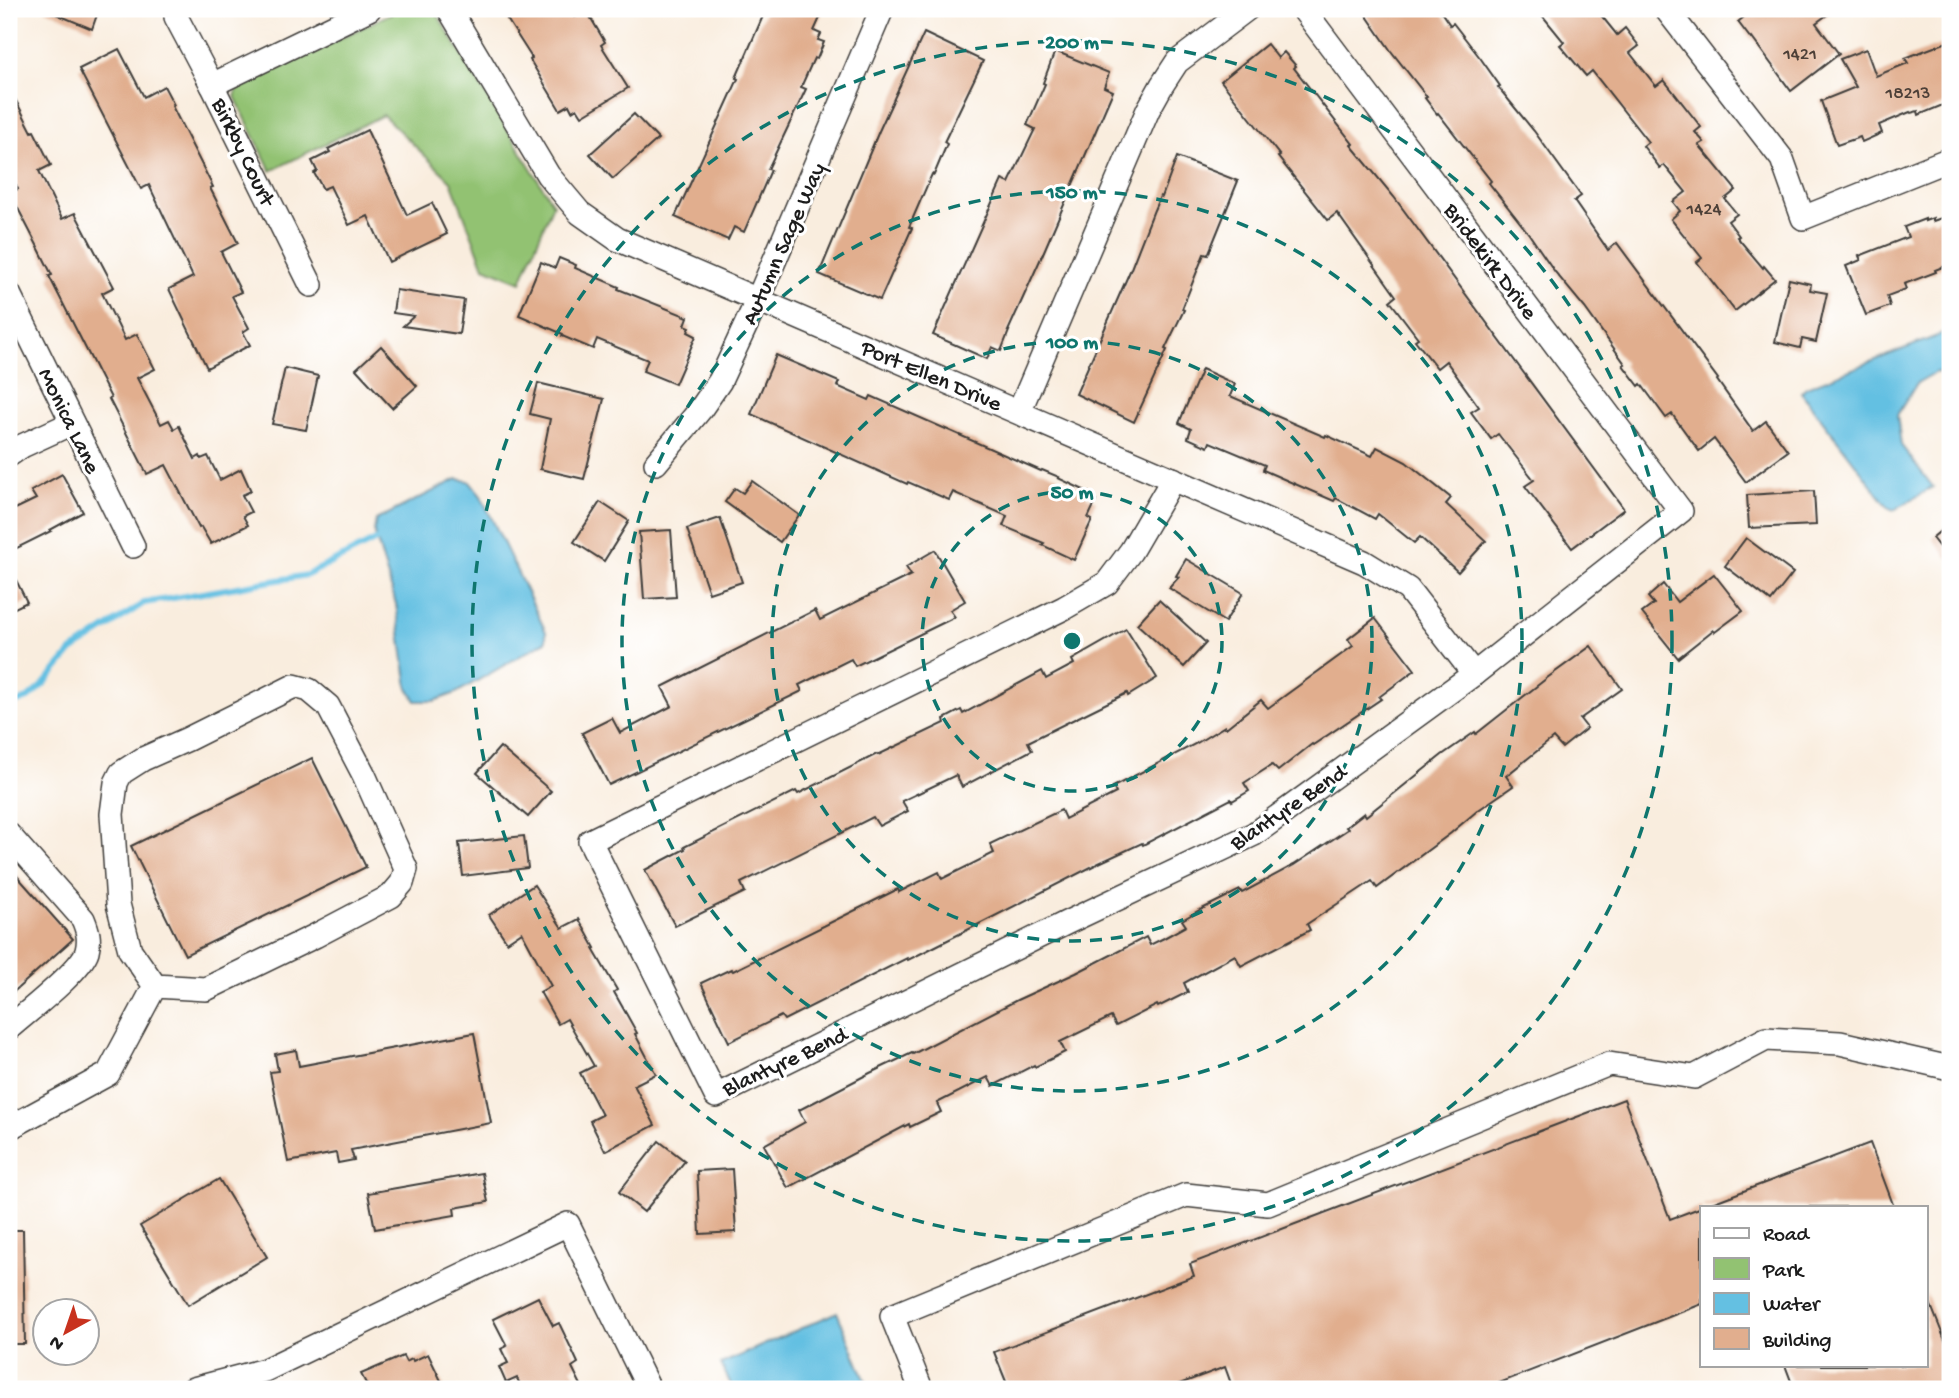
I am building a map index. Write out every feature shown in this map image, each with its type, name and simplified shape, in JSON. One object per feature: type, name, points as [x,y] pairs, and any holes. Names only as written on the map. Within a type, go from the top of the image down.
[{"type":"street","points":[[212,85],[369,9]]},
{"type":"street","name":"Port Ellen Drive","points":[[449,9],[548,175],[580,213],[617,239],[1364,562],[1408,589],[1474,674]]},
{"type":"street","name":"Autumn Sage Way","points":[[656,463],[720,381],[882,9]]},
{"type":"street","points":[[1019,412],[1148,110],[1162,85],[1177,62],[1247,9]]},
{"type":"street","name":"Bridekirk Drive","points":[[1303,9],[1681,511]]},
{"type":"street","points":[[1666,9],[1782,159],[1803,218],[1950,159]]},
{"type":"street","name":"Birkby Court","points":[[176,17],[311,285]]},
{"type":"street","name":"Monica Lane","points":[[9,294],[133,546]]},
{"type":"street","points":[[9,455],[22,446],[72,423]]},
{"type":"street","name":"Blantyre Bend","points":[[1173,479],[1132,551],[1107,583],[1052,614],[590,841],[716,1096],[1066,923],[1254,834],[1474,674],[1681,511]]},
{"type":"street","points":[[294,686],[309,690],[328,706],[364,775],[406,869],[402,883],[391,896],[206,989],[155,986],[130,950],[118,904],[113,814],[116,783],[121,773],[143,759],[294,686]]},
{"type":"street","points":[[9,835],[83,919],[89,934],[86,954],[73,971],[9,1028]]},
{"type":"street","points":[[11,1122],[108,1074],[155,986]]},
{"type":"street","points":[[921,1389],[892,1316],[1186,1195],[1268,1204],[1609,1064],[1694,1077],[1766,1039],[1840,1043],[1950,1068]]},
{"type":"street","points":[[193,1389],[265,1370],[568,1224],[649,1389]]},
{"type":"green space","points":[[400,9],[434,9],[553,204],[521,282],[484,267],[451,181],[383,115],[271,171],[235,97],[237,90],[244,85]]},
{"type":"water","points":[[1950,331],[1950,375],[1936,372],[1917,383],[1897,415],[1901,445],[1933,487],[1894,510],[1889,508],[1801,392],[1806,387]]},
{"type":"water","points":[[457,479],[469,481],[481,496],[546,632],[546,641],[456,693],[434,701],[416,701],[408,688],[396,604],[374,531],[376,520]]},
{"type":"water","points":[[837,1312],[869,1389],[733,1389],[721,1364]]},
{"type":"building","points":[[44,9],[99,9],[92,29]]},
{"type":"building","points":[[523,9],[569,9],[575,17],[586,10],[605,42],[601,45],[628,88],[582,116],[577,108],[572,111],[569,105],[560,110],[507,19]]},
{"type":"building","points":[[766,9],[824,9],[814,31],[821,34],[818,40],[824,42],[801,87],[806,89],[768,169],[771,170],[744,232],[734,227],[728,240],[675,217],[738,79],[736,78]]},
{"type":"building","points":[[1362,9],[1439,9],[1450,25],[1453,23],[1581,196],[1574,201],[1608,250],[1617,243],[1718,379],[1753,431],[1766,421],[1788,451],[1746,482],[1714,439],[1699,451],[1672,414],[1666,418],[1623,365],[1625,364],[1585,308],[1489,183],[1491,181],[1425,98],[1427,97]]},
{"type":"building","points":[[1537,9],[1596,9],[1617,35],[1625,28],[1639,46],[1630,53],[1656,86],[1664,80],[1701,127],[1695,132],[1704,142],[1699,145],[1736,190],[1725,199],[1737,214],[1728,221],[1739,236],[1737,237],[1775,279],[1735,311],[1697,262],[1702,258],[1671,219],[1680,211],[1673,202],[1686,192],[1664,165],[1660,168],[1643,146],[1648,142],[1592,71],[1586,76],[1560,45],[1564,42]]},
{"type":"building","points":[[1737,9],[1835,9],[1816,23],[1839,54],[1791,91],[1738,22],[1744,17]]},
{"type":"building","points":[[924,33],[983,61],[944,142],[947,144],[909,227],[912,228],[880,300],[819,274],[879,131]]},
{"type":"building","points":[[1950,41],[1950,102],[1919,115],[1918,111],[1910,112],[1879,125],[1882,133],[1862,142],[1860,137],[1837,145],[1821,101],[1856,87],[1840,59],[1866,49],[1876,76],[1908,63],[1905,58]]},
{"type":"building","points":[[1267,44],[1278,58],[1284,52],[1296,66],[1294,68],[1353,144],[1351,145],[1394,197],[1624,509],[1572,548],[1525,486],[1534,480],[1498,434],[1491,439],[1471,412],[1479,407],[1446,361],[1437,368],[1415,340],[1418,338],[1390,301],[1396,296],[1337,213],[1328,220],[1221,81]]},
{"type":"building","points":[[119,49],[144,97],[164,86],[238,243],[221,252],[241,292],[232,296],[249,328],[243,332],[250,345],[207,368],[169,289],[193,277],[149,185],[141,189],[79,69]]},
{"type":"building","points":[[1055,51],[1109,73],[1104,87],[1113,91],[1001,351],[992,347],[987,359],[933,335],[1002,180],[1009,183],[1035,129],[1027,125],[1045,84],[1043,83]]},
{"type":"building","points":[[9,87],[51,165],[39,171],[62,219],[75,213],[114,287],[102,293],[125,340],[137,334],[155,369],[137,378],[161,424],[169,420],[174,429],[179,426],[195,459],[208,456],[220,480],[241,469],[251,491],[242,495],[251,512],[243,516],[248,525],[211,544],[201,527],[199,528],[166,465],[147,474],[10,193],[18,189],[9,172]]},
{"type":"building","points":[[634,114],[658,139],[613,179],[590,154]]},
{"type":"building","points":[[367,130],[407,215],[432,203],[447,234],[389,262],[368,216],[349,225],[330,186],[323,189],[314,173],[317,171],[312,161],[330,152],[328,149]]},
{"type":"building","points":[[1177,157],[1238,181],[1208,255],[1204,254],[1182,309],[1184,310],[1134,422],[1076,394]]},
{"type":"building","points":[[1950,215],[1950,264],[1904,284],[1906,289],[1887,296],[1890,306],[1866,315],[1846,266],[1861,260],[1859,256],[1908,237],[1904,227],[1925,219],[1933,218],[1933,221]]},
{"type":"building","points":[[559,258],[619,287],[618,289],[688,317],[685,325],[690,327],[688,332],[696,336],[675,384],[643,371],[648,360],[597,339],[593,349],[519,315],[541,262],[555,268]]},
{"type":"building","points":[[1789,279],[1811,284],[1810,290],[1827,293],[1816,342],[1802,339],[1800,348],[1775,342]]},
{"type":"building","points":[[396,290],[464,300],[459,334],[403,326],[414,316],[393,313]]},
{"type":"building","points":[[381,346],[417,386],[392,408],[356,369]]},
{"type":"building","points":[[776,355],[839,382],[837,386],[869,400],[871,396],[1088,492],[1086,496],[1096,501],[1088,518],[1092,520],[1074,560],[1042,545],[1044,543],[1003,526],[1007,516],[953,492],[949,500],[908,482],[907,484],[751,414]]},
{"type":"building","points":[[285,368],[318,376],[306,430],[272,424]]},
{"type":"building","points":[[1202,369],[1235,384],[1230,396],[1372,456],[1377,447],[1406,462],[1451,498],[1446,504],[1486,541],[1458,572],[1420,537],[1414,543],[1378,514],[1375,519],[1336,498],[1334,501],[1263,470],[1265,465],[1210,442],[1208,447],[1188,438],[1191,429],[1179,423]]},
{"type":"building","points":[[538,383],[604,399],[584,479],[540,469],[550,419],[530,414]]},
{"type":"building","points":[[62,474],[83,512],[9,552],[9,512],[36,499],[31,491]]},
{"type":"building","points":[[752,481],[799,515],[780,542],[725,502],[735,488],[743,493]]},
{"type":"building","points":[[1814,491],[1816,525],[1749,528],[1747,495]]},
{"type":"building","points":[[600,502],[629,521],[604,561],[574,542]]},
{"type":"building","points":[[720,518],[742,582],[709,593],[687,529]]},
{"type":"building","points":[[1950,523],[1950,561],[1932,538]]},
{"type":"building","points":[[671,530],[676,597],[644,599],[639,532]]},
{"type":"building","points":[[1746,538],[1793,573],[1771,601],[1725,566]]},
{"type":"building","points":[[935,550],[965,601],[950,610],[955,617],[855,666],[851,659],[799,685],[802,691],[609,785],[582,733],[612,718],[620,733],[672,706],[662,687],[815,610],[820,620],[911,575],[906,567]]},
{"type":"building","points":[[1186,559],[1243,593],[1225,622],[1169,588],[1179,577],[1176,576]]},
{"type":"building","points":[[9,566],[27,602],[9,611]]},
{"type":"building","points":[[1714,574],[1743,611],[1715,632],[1713,630],[1678,658],[1642,613],[1654,604],[1648,597],[1663,584],[1677,602]]},
{"type":"building","points":[[1159,600],[1206,643],[1184,667],[1137,624]]},
{"type":"building","points":[[1375,618],[1415,670],[1379,697],[1381,699],[1312,744],[1278,771],[1272,765],[1244,783],[1249,791],[784,1020],[781,1016],[729,1042],[701,983],[731,969],[733,971],[898,889],[899,892],[939,872],[942,879],[994,853],[990,844],[1061,810],[1065,819],[1116,793],[1113,787],[1225,726],[1226,728],[1261,700],[1268,708],[1353,646],[1348,639]]},
{"type":"building","points":[[1126,629],[1157,678],[1128,696],[1127,693],[1028,742],[1032,750],[962,787],[956,775],[902,801],[908,811],[879,826],[873,817],[741,883],[745,892],[675,926],[645,870],[685,849],[684,847],[796,791],[798,794],[945,723],[944,719],[961,710],[963,714],[1042,671],[1046,679],[1074,664],[1072,660]]},
{"type":"building","points":[[1591,646],[1622,689],[1580,719],[1587,728],[1562,748],[1553,738],[1506,776],[1513,786],[1377,888],[1372,881],[1307,924],[1310,930],[1241,966],[1235,955],[1184,983],[1188,992],[1116,1026],[1111,1017],[1060,1042],[1065,1052],[1035,1067],[1034,1065],[993,1086],[988,1077],[937,1103],[941,1112],[910,1127],[909,1124],[788,1188],[764,1145],[805,1122],[799,1110],[1146,937],[1150,945],[1186,926],[1182,920],[1198,911],[1240,890],[1242,893],[1294,865],[1348,829],[1346,827],[1364,813],[1366,816],[1442,755],[1475,732],[1476,734]]},
{"type":"building","points":[[500,747],[551,791],[528,817],[477,773]]},
{"type":"building","points":[[312,758],[366,867],[185,955],[131,846]]},
{"type":"building","points":[[524,836],[528,868],[463,876],[459,843]]},
{"type":"building","points":[[9,867],[73,939],[9,996]]},
{"type":"building","points":[[534,885],[562,928],[579,919],[617,990],[614,992],[656,1074],[634,1085],[655,1125],[605,1151],[590,1121],[602,1115],[580,1073],[594,1066],[567,1019],[558,1024],[540,992],[551,986],[522,932],[507,942],[489,915]]},
{"type":"building","points":[[474,1033],[491,1123],[351,1150],[354,1160],[338,1163],[336,1153],[288,1162],[270,1072],[278,1071],[275,1054],[296,1050],[299,1066]]},
{"type":"building","points":[[1624,1099],[1670,1219],[1700,1208],[1700,1305],[1484,1389],[1233,1389],[1225,1367],[1166,1389],[1009,1389],[994,1352],[1194,1276],[1190,1264]]},
{"type":"building","points":[[659,1141],[685,1161],[644,1212],[619,1192]]},
{"type":"building","points":[[1870,1143],[1894,1206],[1704,1206]]},
{"type":"building","points":[[732,1169],[736,1232],[700,1234],[697,1171]]},
{"type":"building","points":[[482,1173],[488,1202],[454,1208],[455,1215],[375,1229],[368,1193]]},
{"type":"building","points":[[219,1179],[267,1257],[188,1305],[140,1226]]},
{"type":"building","points":[[9,1230],[23,1230],[25,1344],[9,1344]]},
{"type":"building","points":[[1927,1296],[1950,1353],[1950,1389],[1794,1389],[1785,1366],[1927,1366]]},
{"type":"building","points":[[538,1297],[553,1326],[559,1323],[578,1363],[572,1367],[583,1389],[522,1389],[517,1378],[506,1383],[499,1367],[508,1363],[501,1349],[507,1346],[493,1319]]},
{"type":"building","points":[[428,1354],[445,1389],[369,1389],[361,1374],[403,1356],[406,1362]]},
{"type":"waterway","points":[[9,705],[28,698],[44,684],[72,651],[144,603],[307,575],[376,540]]}]
